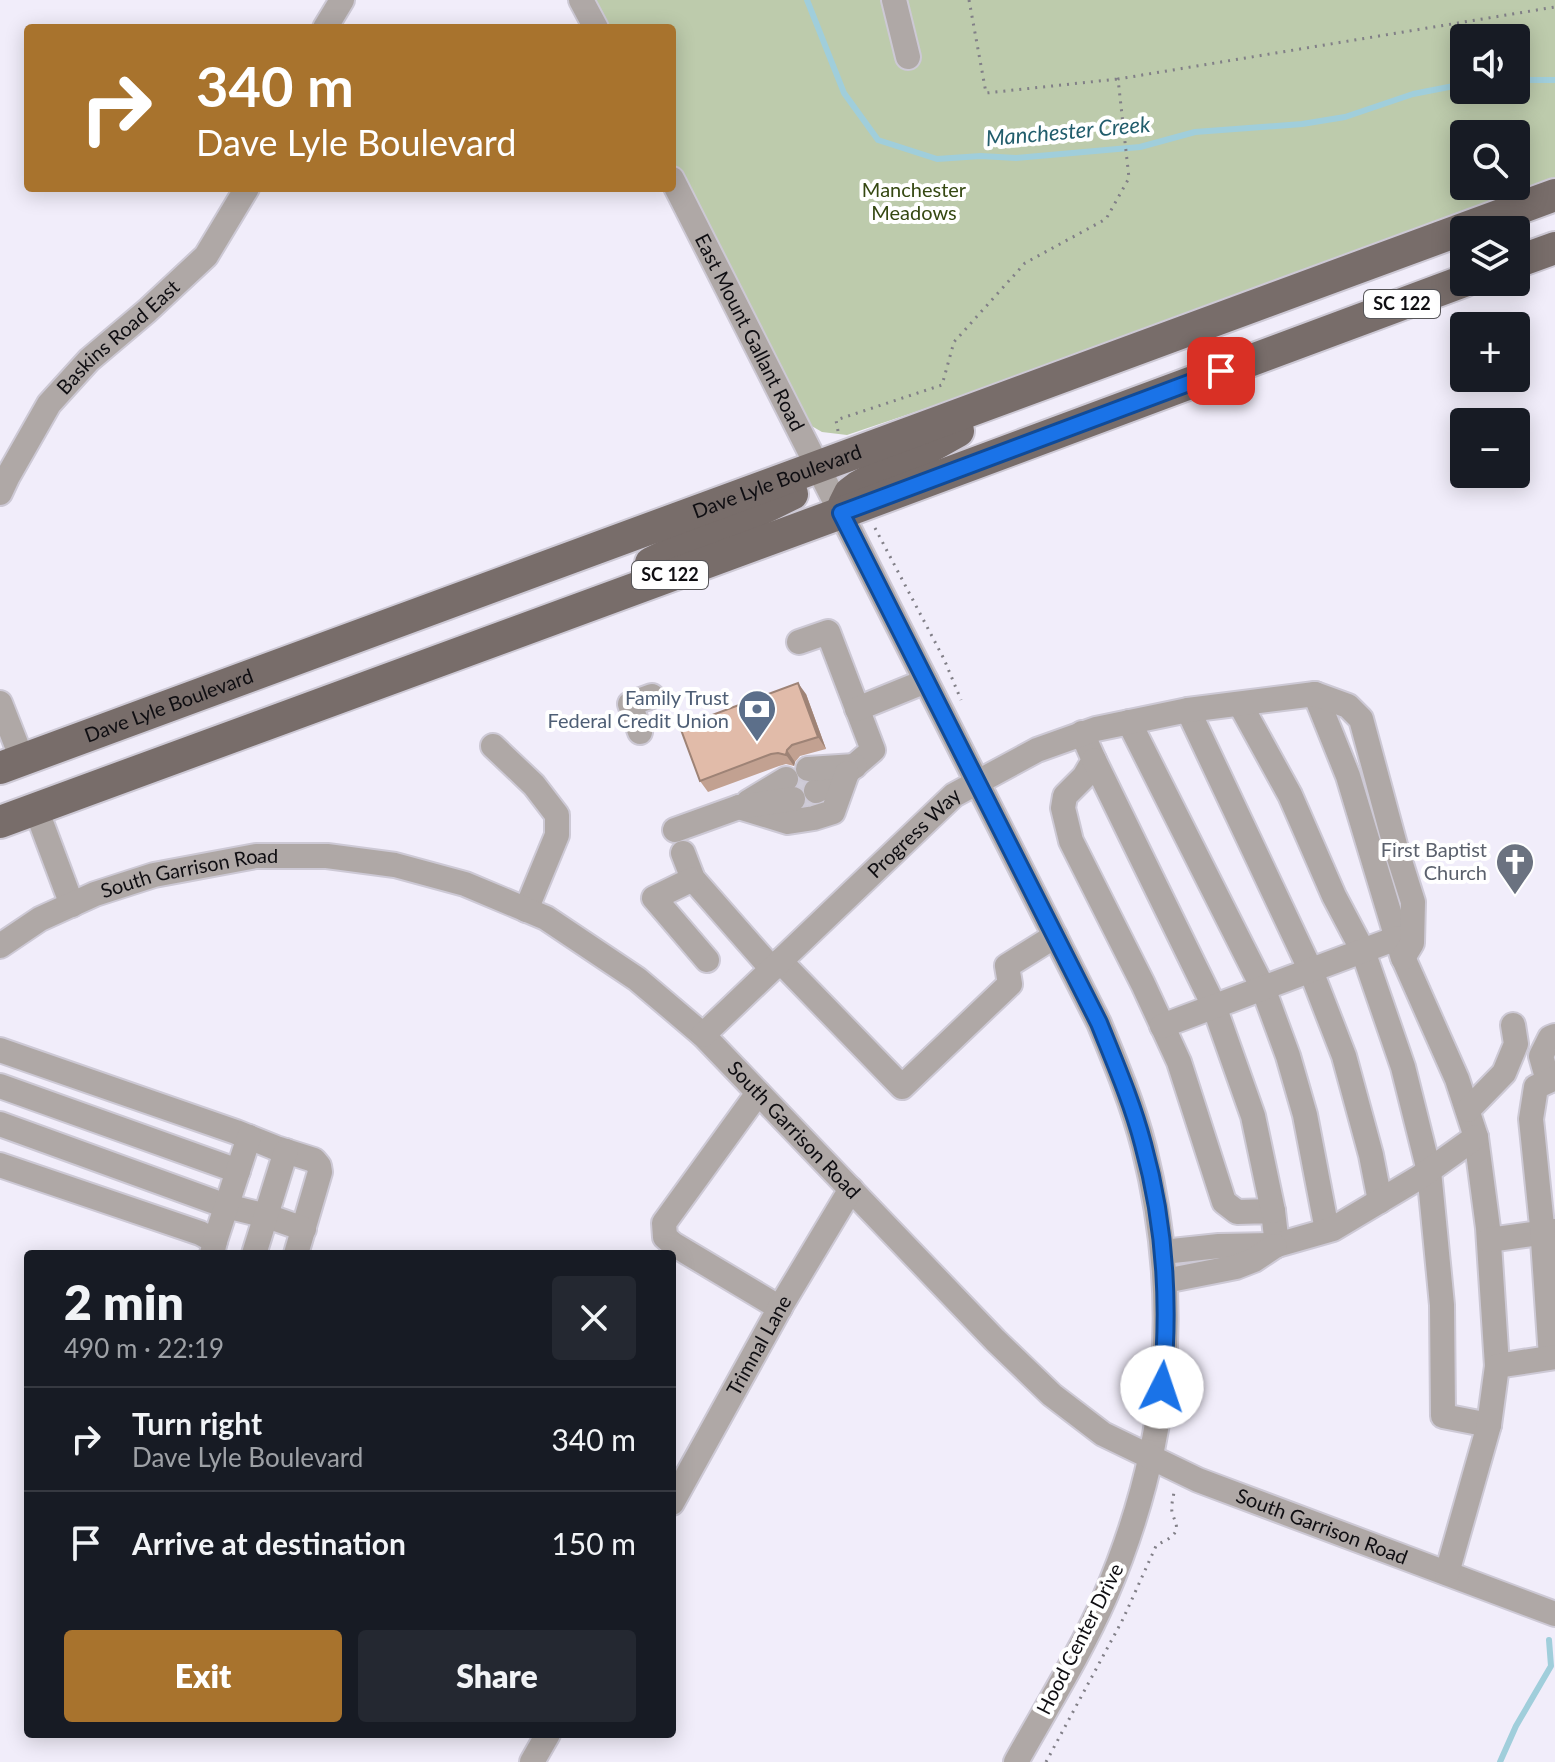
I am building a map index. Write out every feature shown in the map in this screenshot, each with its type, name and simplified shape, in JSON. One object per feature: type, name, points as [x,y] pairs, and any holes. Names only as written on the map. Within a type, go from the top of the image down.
[{"type":"main road","name":"Dave Lyle Boulevard","points":[[0,822],[489,642],[1048,382],[1555,195]]},
{"type":"main road","points":[[1530,257],[1555,248]]},
{"type":"main road","name":"Dave Lyle Boulevard","points":[[11,764],[833,481],[1450,285]]},
{"type":"main road","points":[[489,642],[802,489],[816,475],[833,481],[850,493],[1048,382]]},
{"type":"street","points":[[327,24],[342,0]]},
{"type":"street","points":[[581,0],[594,24]]},
{"type":"street","points":[[894,0],[908,57]]},
{"type":"street","name":"East Mount Gallant Road","points":[[676,187],[833,481]]},
{"type":"street","name":"Baskins Road East","points":[[0,493],[49,404],[89,360],[206,256],[245,192]]},
{"type":"street","name":"Hood Center Drive","points":[[833,481],[926,681],[1099,1023],[1124,1083],[1158,1209],[1165,1281],[1165,1362],[1151,1458],[1123,1554],[1103,1600],[1016,1762]]},
{"type":"street","points":[[799,642],[828,632],[873,750],[838,780],[739,807],[679,842],[693,879],[776,965],[902,1087],[1010,984],[1007,966],[1055,936]]},
{"type":"street","points":[[857,709],[926,681]]},
{"type":"street","points":[[1315,694],[1348,776],[1400,948],[1457,1079],[1476,1137],[1489,1240],[1497,1366],[1489,1425],[1447,1573]]},
{"type":"street","points":[[1162,1026],[1363,951],[1400,948],[1412,943],[1413,902],[1361,719],[1348,706],[1315,694]]},
{"type":"street","name":"Progress Way","points":[[703,1035],[954,795],[977,782],[1037,750],[1096,729],[1188,710],[1315,694]]},
{"type":"street","points":[[640,732],[630,704],[652,696]]},
{"type":"street","points":[[0,703],[11,764]]},
{"type":"street","points":[[1240,704],[1290,795],[1334,896],[1363,951],[1403,1067],[1429,1171],[1442,1305],[1443,1416],[1489,1425]]},
{"type":"street","points":[[1188,710],[1311,971],[1344,1056],[1380,1201]]},
{"type":"street","points":[[1129,722],[1263,988],[1305,1115],[1327,1230]]},
{"type":"street","points":[[1082,733],[1214,1006],[1253,1116],[1277,1245]]},
{"type":"street","points":[[493,746],[534,785],[557,815],[557,835],[526,910]]},
{"type":"street","points":[[1094,760],[1084,777],[1065,796],[1063,808],[1071,841],[1179,1062],[1224,1202],[1237,1212],[1273,1211]]},
{"type":"street","points":[[739,807],[788,822],[833,812],[851,770]]},
{"type":"street","points":[[36,809],[72,905]]},
{"type":"street","name":"South Garrison Road","points":[[0,946],[40,919],[108,890],[186,867],[256,856],[327,856],[395,865],[465,884],[546,918],[637,979],[703,1035],[995,1340],[1052,1395],[1103,1434],[1198,1480],[1555,1614]]},
{"type":"street","points":[[693,879],[654,898],[707,960]]},
{"type":"street","points":[[1468,1110],[1504,1073],[1516,1044],[1513,1025]]},
{"type":"street","points":[[1497,1366],[1553,1357],[1549,1232],[1531,1119],[1536,1087],[1551,1080],[1541,1056],[1550,1038],[1555,1036]]},
{"type":"street","points":[[0,1050],[314,1160],[320,1172],[297,1250]]},
{"type":"street","points":[[0,1086],[238,1171]]},
{"type":"street","points":[[758,1093],[664,1223],[657,1245],[673,1244],[780,1308]]},
{"type":"street","points":[[0,1124],[226,1206],[304,1229]]},
{"type":"street","points":[[214,1248],[249,1137]]},
{"type":"street","points":[[1163,1252],[1219,1246],[1277,1245],[1327,1230],[1429,1171],[1476,1137]]},
{"type":"street","points":[[255,1250],[286,1151]]},
{"type":"street","points":[[0,1165],[200,1233],[214,1248]]},
{"type":"street","name":"Trimnal Lane","points":[[676,1496],[780,1308],[851,1189]]},
{"type":"street","points":[[1489,1240],[1549,1232]]},
{"type":"street","points":[[1165,1281],[1236,1267],[1277,1245]]},
{"type":"street","points":[[532,1762],[546,1738]]},
{"type":"path","points":[[969,0],[986,93],[1118,79],[1555,7]]},
{"type":"path","points":[[833,481],[841,447],[836,420],[942,385],[954,342],[1025,263],[1106,219],[1129,178],[1118,79]]},
{"type":"path","points":[[1046,1762],[1123,1619],[1151,1554],[1156,1546],[1176,1533],[1171,1507],[1174,1488]]},
{"type":"green space","name":"Manchester Meadows","points":[[591,0],[1555,0],[1555,186],[1530,195],[1530,120],[1450,120],[1450,200],[1517,200],[1474,216],[1450,216],[1450,225],[1250,299],[847,435],[822,432],[798,418],[676,172],[676,24],[603,24]]},
{"type":"building","name":"Family Trust Federal Credit Union","points":[[798,683],[818,737],[792,745],[786,755],[771,754],[700,781],[680,727]]},
{"type":"waterway","name":"Manchester Creek","points":[[807,0],[844,93],[878,140],[937,159],[981,156],[1016,158],[1140,147],[1195,132],[1302,124],[1345,117],[1413,94],[1450,87]]},
{"type":"waterway","name":"Manchester Creek","points":[[1530,80],[1555,80]]},
{"type":"waterway","points":[[1500,1762],[1516,1726],[1551,1666],[1549,1640]]},
{"type":"tunnel","points":[[789,789],[812,780]]},
{"type":"tunnel","points":[[797,809],[820,802]]},
{"type":"place","name":"Family Trust Federal Credit Union","points":[[757,743]]},
{"type":"place","name":"First Baptist Church","points":[[1515,896]]},
{"type":"route","points":[[1162,1387],[1166,1314],[1158,1209],[1124,1083],[1099,1023],[841,513],[1221,371]]}]
